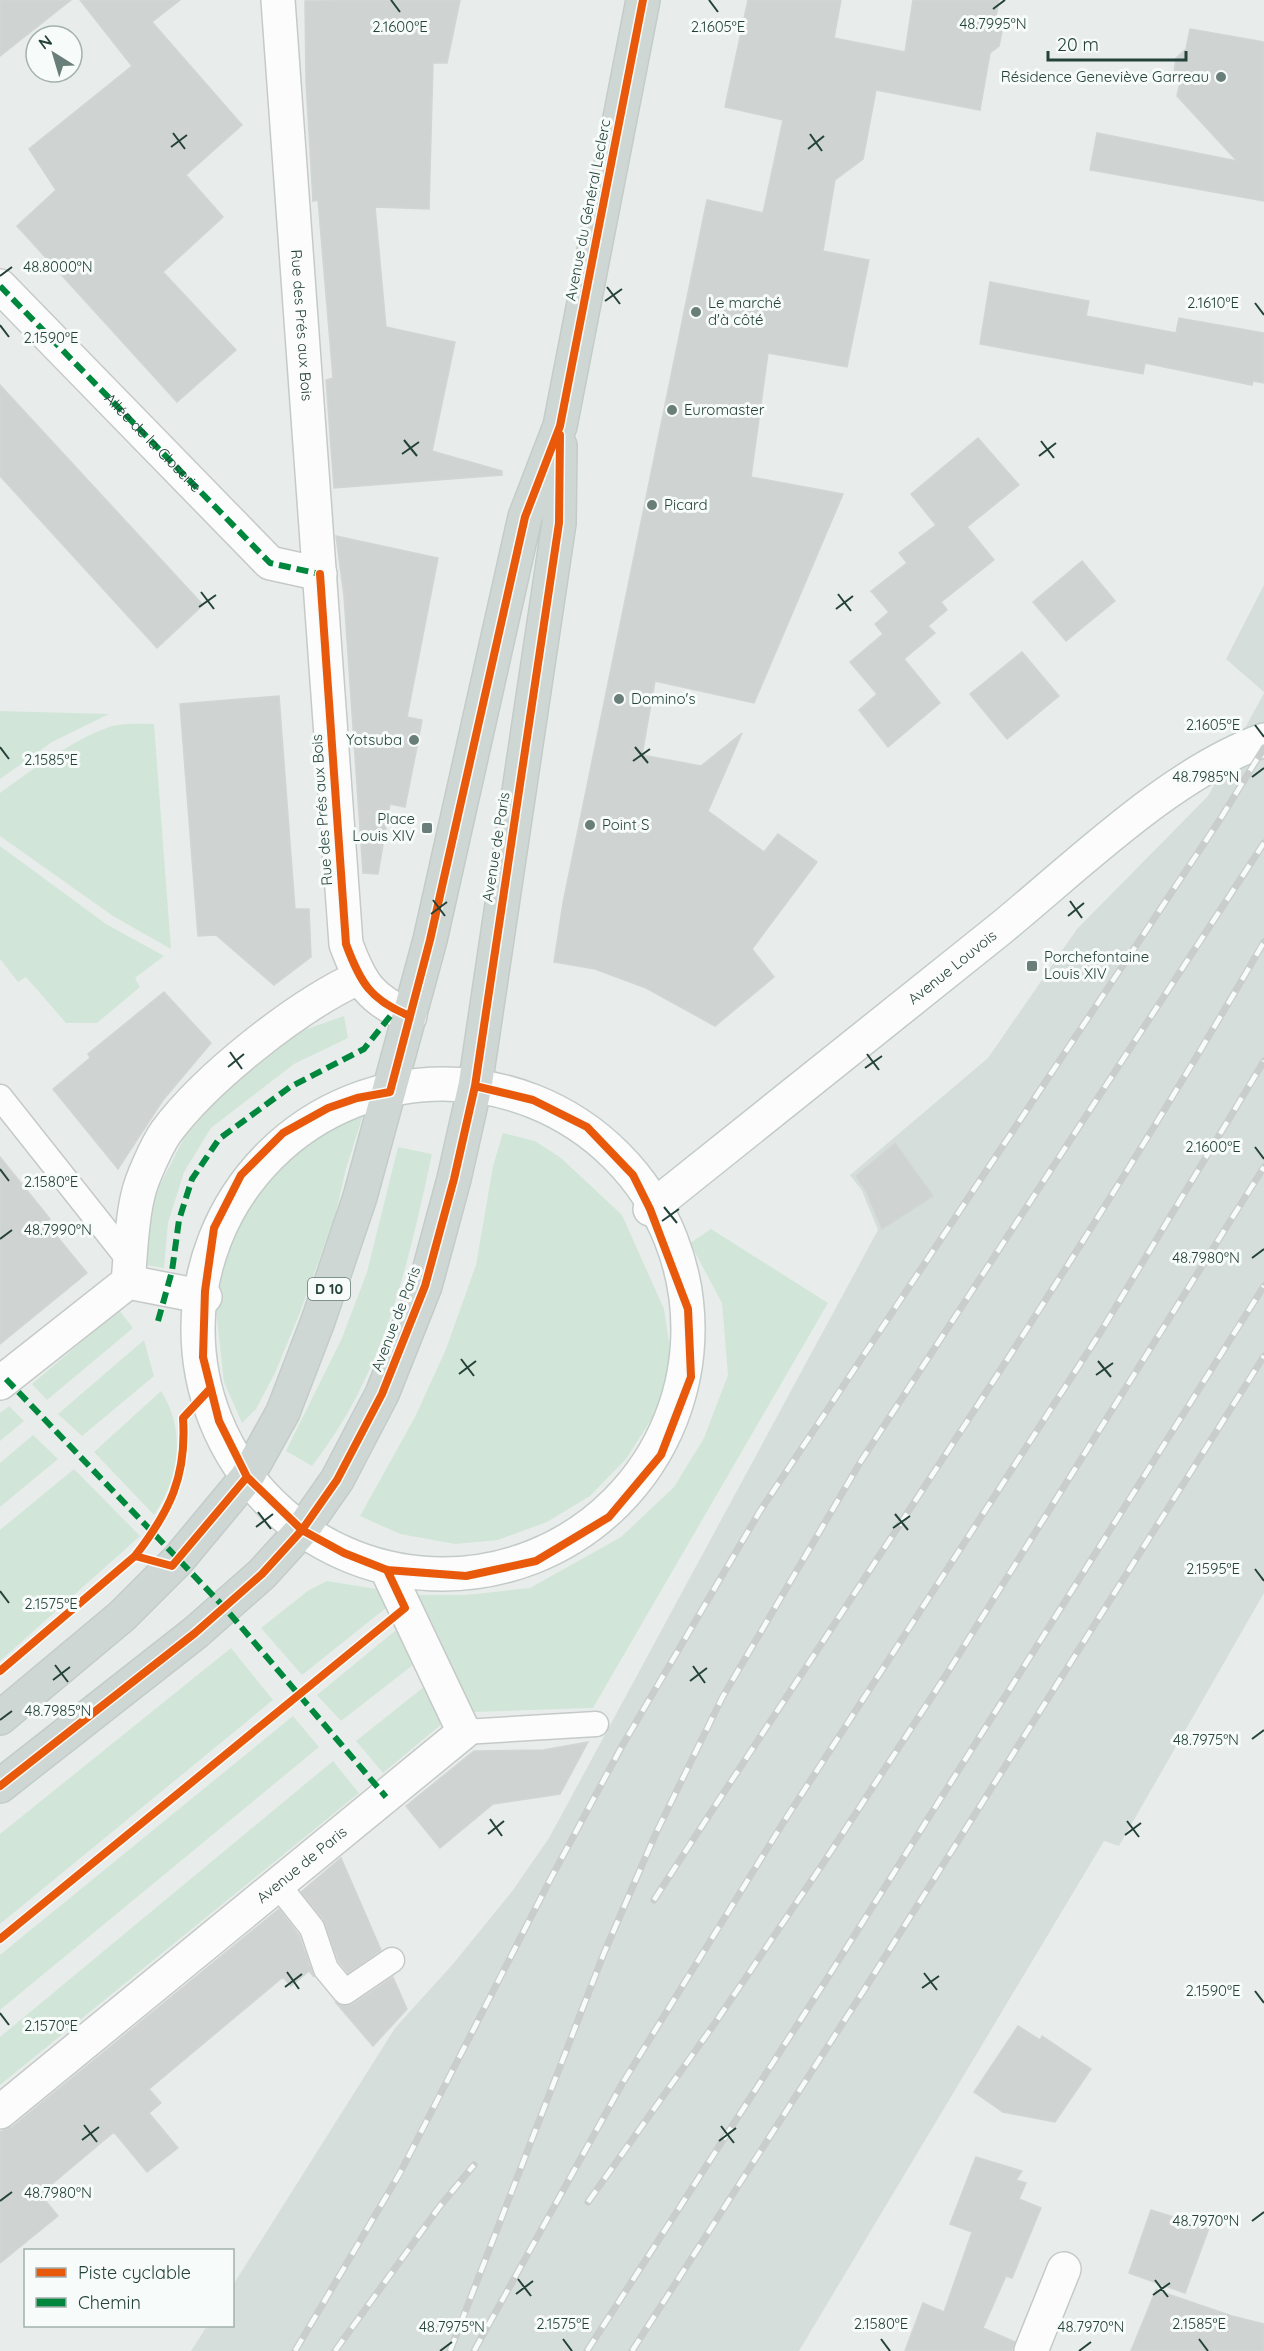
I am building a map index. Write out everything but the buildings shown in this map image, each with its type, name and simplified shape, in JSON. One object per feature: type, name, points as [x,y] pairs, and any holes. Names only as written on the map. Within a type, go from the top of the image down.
[{"type":"main road","name":"Avenue du Général Leclerc","points":[[560,426],[643,0]]},
{"type":"main road","name":"D 10","points":[[0,1718],[122,1616],[178,1560],[247,1477],[282,1412],[318,1321],[360,1197],[390,1092],[430,940],[525,517],[560,426]]},
{"type":"main road","name":"Avenue de Paris","points":[[0,1786],[225,1608],[302,1530],[337,1480],[382,1394],[425,1286],[454,1179],[475,1086],[559,523],[560,426]]},
{"type":"street","name":"Rue des Prés aux Bois","points":[[278,0],[346,944],[358,978],[369,990],[395,1010],[410,1016]]},
{"type":"street","name":"Allée de la Closerie","points":[[0,286],[270,563],[320,574]]},
{"type":"street","name":"Avenue Louvois","points":[[650,1209],[1000,929],[1140,813],[1237,749],[1264,740]]},
{"type":"street","points":[[0,1383],[129,1271],[138,1194],[165,1134],[208,1087],[290,1018],[358,978]]},
{"type":"street","points":[[433,1086],[475,1086],[533,1100],[587,1127],[633,1175],[650,1209],[688,1309],[691,1377],[661,1455],[609,1517],[536,1561],[466,1576],[387,1570],[344,1553],[302,1530],[247,1477],[219,1421],[209,1390],[203,1357],[205,1297],[214,1228],[241,1175],[284,1133],[319,1113],[357,1098],[390,1092],[433,1086]]},
{"type":"street","points":[[129,1271],[205,1297]]},
{"type":"street","points":[[387,1570],[464,1732]]},
{"type":"street","name":"Avenue de Paris","points":[[0,2112],[464,1732]]},
{"type":"street","points":[[1031,2351],[1064,2269]]},
{"type":"lane","points":[[0,1097],[129,1271]]},
{"type":"lane","points":[[464,1732],[596,1724]]},
{"type":"lane","points":[[278,1885],[312,1928],[326,1969],[345,1992],[392,1960]]},
{"type":"shaded area","points":[[1264,585],[1264,692],[1226,659]]},
{"type":"shaded area","points":[[1264,693],[1264,1593],[1119,1846],[1104,1841],[799,2351],[191,2351],[206,2327],[234,2327],[234,2283],[395,2028],[453,1964],[513,1890],[549,1838],[878,1230],[862,1191],[850,1175],[988,1058],[1077,929],[1208,796]]},
{"type":"green space","points":[[0,711],[109,714],[52,742],[0,779]]},
{"type":"green space","points":[[154,724],[171,949],[113,916],[0,836],[0,793],[12,784],[54,755],[98,731],[117,725]]},
{"type":"green space","points":[[0,846],[106,924],[164,956],[135,978],[140,987],[97,1023],[66,1023],[26,977],[18,982],[0,959]]},
{"type":"green space","points":[[344,1016],[348,1038],[294,1064],[211,1128],[184,1172],[168,1223],[164,1268],[140,1264],[150,1204],[184,1138],[227,1088],[301,1031]]},
{"type":"green space","points":[[363,1115],[346,1169],[335,1216],[299,1315],[275,1373],[256,1409],[242,1423],[224,1382],[216,1311],[228,1236],[242,1201],[263,1175],[320,1125]]},
{"type":"green space","points":[[503,1133],[535,1141],[561,1158],[622,1215],[664,1309],[673,1368],[656,1412],[626,1459],[590,1496],[547,1522],[498,1540],[455,1544],[400,1534],[360,1516],[415,1417],[446,1349],[476,1265],[493,1166]]},
{"type":"green space","points":[[398,1147],[432,1154],[402,1278],[390,1318],[358,1394],[337,1431],[312,1466],[286,1451],[342,1338],[367,1272]]},
{"type":"green space","points":[[711,1229],[828,1303],[593,1708],[474,1712],[418,1595],[465,1595],[530,1588],[621,1537],[674,1487],[704,1438],[728,1375],[722,1303],[690,1243]]},
{"type":"green space","points":[[119,1310],[133,1328],[47,1400],[32,1384]]},
{"type":"green space","points":[[144,1340],[154,1376],[82,1436],[58,1414]]},
{"type":"green space","points":[[161,1391],[174,1421],[177,1453],[170,1485],[154,1515],[94,1452]]},
{"type":"green space","points":[[9,1406],[24,1421],[0,1441],[0,1413]]},
{"type":"green space","points":[[33,1435],[58,1459],[0,1507],[0,1463]]},
{"type":"green space","points":[[74,1469],[140,1536],[0,1661],[0,1530]]},
{"type":"green space","points":[[327,1581],[382,1590],[386,1608],[302,1675],[261,1628],[309,1590]]},
{"type":"green space","points":[[396,1630],[413,1665],[341,1721],[317,1695]]},
{"type":"green space","points":[[231,1648],[273,1700],[0,1924],[0,1834]]},
{"type":"green space","points":[[425,1686],[443,1723],[383,1773],[356,1741]]},
{"type":"green space","points":[[293,1716],[319,1747],[0,2010],[0,1955]]},
{"type":"green space","points":[[333,1761],[359,1793],[0,2085],[0,2037]]},
{"type":"railway","points":[[295,2351],[400,2173],[551,1878],[622,1746],[760,1511],[1219,821],[1264,748]]},
{"type":"railway","points":[[450,2351],[604,1953],[656,1833],[722,1698],[861,1461],[1264,843]]},
{"type":"railway","points":[[654,1900],[1042,1305],[1118,1185],[1264,942]]},
{"type":"railway","points":[[474,2351],[622,2084],[783,1823],[1100,1333],[1264,1061]]},
{"type":"railway","points":[[588,2202],[715,2023],[822,1865],[946,1675],[1264,1167]]},
{"type":"railway","points":[[587,2351],[823,1985],[1264,1286]]},
{"type":"railway","points":[[632,2351],[864,1990],[1264,1356]]},
{"type":"railway","points":[[335,2351],[440,2206],[474,2165]]},
{"type":"marked path","points":[[0,286],[270,563],[320,574]]},
{"type":"marked path","points":[[158,1321],[172,1271],[179,1220],[192,1179],[219,1139],[290,1087],[364,1049],[395,1010]]},
{"type":"marked path","points":[[6,1379],[225,1608],[386,1797]]},
{"type":"cycle path","points":[[475,1086],[533,1100],[587,1127],[633,1175],[650,1209],[688,1309],[691,1377],[661,1455],[609,1517],[536,1561],[466,1576],[387,1570],[344,1553],[302,1530],[247,1477],[219,1421],[203,1357],[205,1291],[214,1228],[241,1175],[283,1133],[328,1108],[357,1098],[390,1092],[430,940],[525,517],[560,426],[643,0]]},
{"type":"cycle path","points":[[0,1786],[195,1633],[262,1574],[302,1530],[337,1480],[382,1394],[425,1286],[454,1179],[475,1086],[559,523],[560,435]]},
{"type":"cycle path","points":[[320,574],[346,944],[356,969],[368,988],[385,1003],[410,1016]]},
{"type":"cycle path","points":[[135,1556],[158,1524],[174,1492],[182,1458],[183,1418],[209,1390]]},
{"type":"cycle path","points":[[0,1671],[135,1556],[172,1566],[247,1477]]},
{"type":"cycle path","points":[[0,1939],[405,1608],[387,1570]]},
{"type":"place","name":"Résidence Geneviève Garreau","points":[[1221,77]]},
{"type":"place","name":"Le marché d'à côté","points":[[696,312]]},
{"type":"place","name":"Euromaster","points":[[672,410]]},
{"type":"place","name":"Picard","points":[[652,505]]},
{"type":"place","name":"Domino's","points":[[619,699]]},
{"type":"place","name":"Yotsuba","points":[[414,740]]},
{"type":"place","name":"Point S","points":[[590,825]]},
{"type":"place","name":"Place Louis XIV","points":[[427,828]]},
{"type":"place","name":"Porchefontaine Louis XIV","points":[[1032,966]]}]
